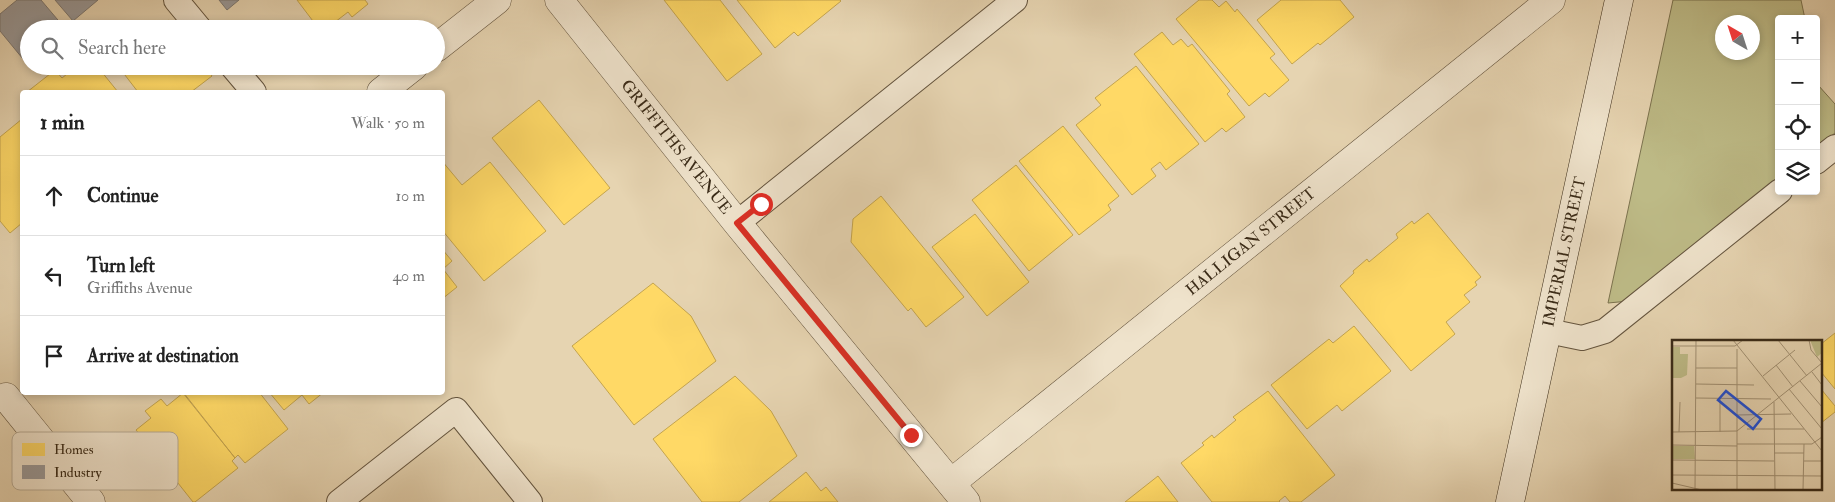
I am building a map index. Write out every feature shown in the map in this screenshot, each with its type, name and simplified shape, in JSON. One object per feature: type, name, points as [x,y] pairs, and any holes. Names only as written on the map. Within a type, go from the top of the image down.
[{"type":"street","points":[[445,41],[498,0]]},
{"type":"street","name":"GRIFFITHS AVENUE","points":[[559,0],[737,223],[958,492]]},
{"type":"street","name":"HALLIGAN STREET","points":[[958,492],[1551,0]]},
{"type":"street","name":"IMPERIAL STREET","points":[[1510,502],[1619,0]]},
{"type":"street","points":[[384,90],[403,75]]},
{"type":"street","points":[[10,394],[38,432]]},
{"type":"street","points":[[81,490],[90,502]]},
{"type":"lane","points":[[176,0],[193,20]]},
{"type":"lane","points":[[737,223],[1015,0]]},
{"type":"lane","points":[[240,75],[252,90]]},
{"type":"lane","points":[[1820,159],[1835,147]]},
{"type":"lane","points":[[1548,331],[1582,338],[1605,331],[1775,195]]},
{"type":"lane","points":[[339,502],[456,410],[530,502]]},
{"type":"shaded area","points":[[1673,0],[1801,0],[1804,15],[1775,15],[1775,182],[1629,301],[1608,303]]},
{"type":"shaded area","points":[[1820,87],[1835,104],[1835,133],[1820,145]]},
{"type":"building: Homes","points":[[297,0],[365,0],[368,4],[352,17],[348,12],[338,20],[312,20]]},
{"type":"building: Homes","points":[[664,0],[720,0],[762,54],[727,81]]},
{"type":"building: Homes","points":[[737,0],[841,1],[798,36],[794,32],[775,48]]},
{"type":"building: Homes","points":[[1199,0],[1212,0],[1219,7],[1226,1],[1235,12],[1237,9],[1275,54],[1270,58],[1289,80],[1269,97],[1265,93],[1249,106],[1176,19]]},
{"type":"building: Homes","points":[[1281,0],[1340,0],[1354,17],[1320,45],[1318,43],[1292,64],[1257,20]]},
{"type":"building: Homes","points":[[1162,32],[1173,45],[1181,39],[1188,47],[1192,44],[1230,91],[1227,94],[1245,117],[1226,132],[1222,128],[1205,142],[1134,54]]},
{"type":"building: Homes","points":[[1136,66],[1199,144],[1166,170],[1160,162],[1151,169],[1156,176],[1132,195],[1076,125],[1101,105],[1095,98]]},
{"type":"building: Homes","points":[[49,75],[59,75],[62,78],[66,75],[104,75],[116,90],[30,90]]},
{"type":"building: Homes","points":[[125,75],[212,76],[194,90],[136,90]]},
{"type":"building: Homes","points":[[539,100],[610,188],[564,225],[492,138]]},
{"type":"building: Homes","points":[[20,121],[20,225],[10,233],[0,221],[0,137]]},
{"type":"building: Homes","points":[[1063,126],[1119,196],[1108,205],[1111,210],[1079,235],[1019,161]]},
{"type":"building: Homes","points":[[490,162],[546,231],[484,281],[445,234],[445,165],[462,185]]},
{"type":"building: Homes","points":[[1016,165],[1073,235],[1029,271],[972,200]]},
{"type":"building: Homes","points":[[881,196],[964,297],[926,327],[911,308],[908,311],[851,242],[853,219]]},
{"type":"building: Homes","points":[[1428,213],[1481,277],[1475,282],[1477,285],[1464,295],[1470,302],[1446,322],[1455,334],[1411,371],[1340,286],[1367,259],[1369,262],[1398,238],[1396,234],[1412,221],[1414,224]]},
{"type":"building: Homes","points":[[975,214],[1029,282],[987,316],[932,247]]},
{"type":"building: Homes","points":[[445,253],[452,261],[445,267]]},
{"type":"building: Homes","points":[[445,272],[457,287],[445,297]]},
{"type":"building: Homes","points":[[653,283],[691,316],[716,361],[634,425],[572,346]]},
{"type":"building: Homes","points":[[1354,326],[1391,371],[1342,411],[1337,405],[1307,429],[1271,385],[1329,339],[1333,343]]},
{"type":"building: Homes","points":[[1835,333],[1835,389],[1822,373],[1822,343]]},
{"type":"building: Homes","points":[[735,376],[771,411],[797,456],[739,502],[702,502],[653,439]]},
{"type":"building: Homes","points":[[1822,390],[1835,406],[1835,412],[1822,422]]},
{"type":"building: Homes","points":[[1268,391],[1335,475],[1301,502],[1290,502],[1285,496],[1280,502],[1212,502],[1181,463],[1204,445],[1202,443],[1212,435],[1214,438],[1236,420],[1233,417]]},
{"type":"building: Homes","points":[[181,395],[185,395],[235,458],[232,461],[238,468],[195,502],[178,483],[178,432],[138,432],[136,430],[151,418],[145,411],[161,399],[167,406]]},
{"type":"building: Homes","points":[[185,395],[261,395],[288,429],[245,463],[238,455],[235,458]]},
{"type":"building: Homes","points":[[272,395],[302,395],[284,410]]},
{"type":"building: Homes","points":[[302,395],[320,395],[309,404]]},
{"type":"building: Homes","points":[[806,472],[821,491],[826,487],[838,502],[769,502]]},
{"type":"building: Homes","points":[[1158,476],[1178,502],[1125,502]]},
{"type":"building: Industry","points":[[17,0],[41,0],[58,20],[20,20],[20,55],[0,31],[0,14]]},
{"type":"building: Industry","points":[[55,0],[98,0],[74,20]]},
{"type":"building: Industry","points":[[219,0],[239,0],[227,10]]},
{"type":"route","points":[[761,204],[737,223],[911,435]]}]
